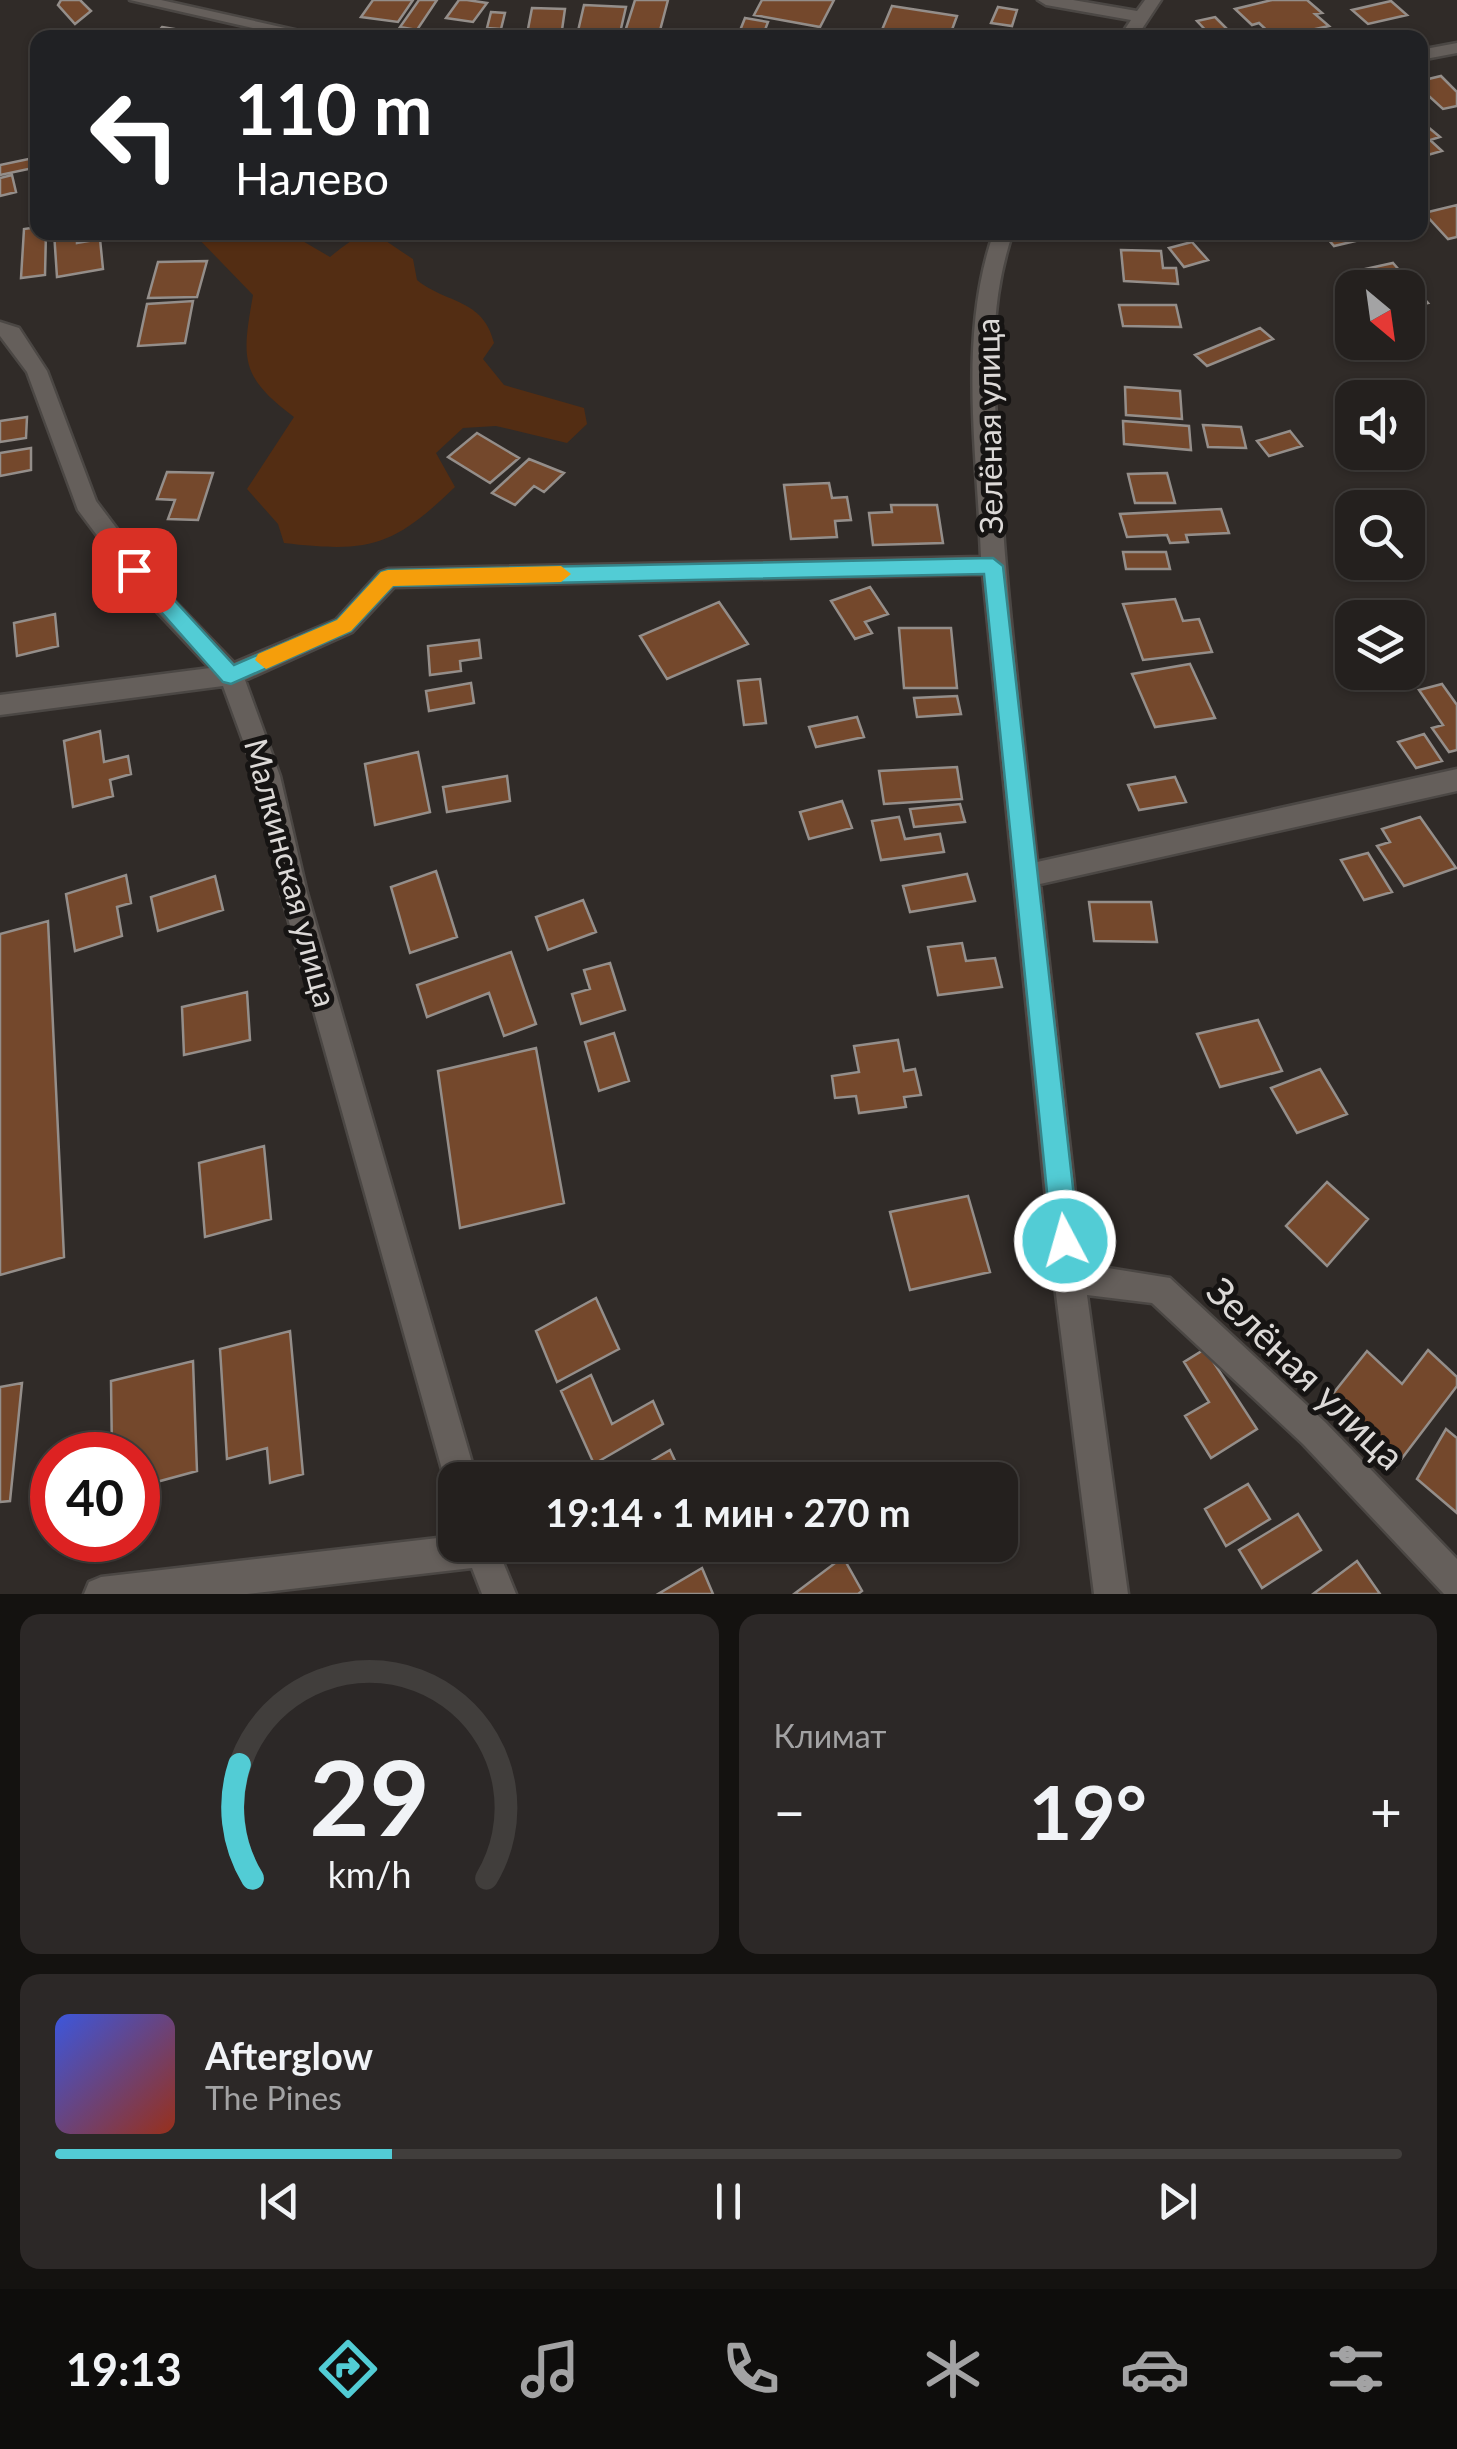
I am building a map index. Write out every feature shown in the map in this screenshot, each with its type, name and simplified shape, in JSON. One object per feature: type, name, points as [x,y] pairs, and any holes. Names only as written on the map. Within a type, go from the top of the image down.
[{"type":"street","points":[[138,0],[283,30]]},
{"type":"street","points":[[1046,0],[1142,17]]},
{"type":"street","points":[[1133,30],[1153,0]]},
{"type":"street","points":[[1428,53],[1457,48]]},
{"type":"street","name":"Зелёная улица","points":[[1001,240],[989,274],[983,365],[993,566],[1069,1278],[1110,1594]]},
{"type":"street","name":"Малкинская улица","points":[[0,330],[12,333],[36,371],[86,504],[152,592],[231,676],[268,776],[294,893],[456,1462]]},
{"type":"street","points":[[0,705],[231,676],[344,626],[388,578],[993,566]]},
{"type":"street","points":[[1025,876],[1457,780]]},
{"type":"street","name":"Зелёная улица","points":[[1069,1278],[1159,1289],[1314,1433],[1457,1583]]},
{"type":"street","points":[[101,1594],[438,1552]]},
{"type":"street","points":[[486,1562],[498,1594]]},
{"type":"shaded area","points":[[200,240],[301,240],[330,257],[354,240],[384,240],[413,259],[417,280],[481,318],[494,343],[483,359],[504,385],[584,408],[587,424],[567,443],[496,426],[463,428],[436,453],[455,487],[396,534],[338,547],[284,543],[278,524],[247,489],[294,417],[263,390],[249,364],[247,335],[253,295]]},
{"type":"building","points":[[61,0],[80,0],[91,11],[75,24],[58,5]]},
{"type":"building","points":[[373,0],[413,0],[398,22],[361,17]]},
{"type":"building","points":[[419,0],[437,0],[417,30],[400,27]]},
{"type":"building","points":[[459,0],[487,3],[473,22],[446,18]]},
{"type":"building","points":[[635,0],[668,0],[660,30],[626,30]]},
{"type":"building","points":[[762,0],[834,0],[820,27],[754,15]]},
{"type":"building","points":[[1272,0],[1307,0],[1322,13],[1315,14],[1329,26],[1266,30],[1259,23],[1252,25],[1235,9]]},
{"type":"building","points":[[1391,1],[1407,15],[1368,24],[1352,10]]},
{"type":"building","points":[[584,5],[626,7],[621,30],[578,30]]},
{"type":"building","points":[[892,6],[957,16],[952,30],[882,30]]},
{"type":"building","points":[[998,7],[1017,10],[1012,26],[991,23]]},
{"type":"building","points":[[532,8],[565,9],[562,30],[528,29]]},
{"type":"building","points":[[491,12],[505,13],[501,29],[487,28]]},
{"type":"building","points":[[1215,17],[1228,30],[1205,30],[1197,21]]},
{"type":"building","points":[[745,18],[768,22],[765,30],[740,30]]},
{"type":"building","points":[[1441,76],[1457,92],[1457,106],[1443,109],[1428,95],[1428,79]]},
{"type":"building","points":[[1428,127],[1440,137],[1430,140],[1442,151],[1428,155]]},
{"type":"building","points":[[30,159],[30,169],[0,175],[0,165]]},
{"type":"building","points":[[12,175],[16,192],[0,196],[0,178]]},
{"type":"building","points":[[1457,205],[1457,237],[1448,239],[1428,217],[1428,212]]},
{"type":"building","points":[[30,228],[30,240],[46,240],[45,275],[21,278],[24,229]]},
{"type":"building","points":[[55,240],[100,240],[103,269],[57,277]]},
{"type":"building","points":[[1329,240],[1360,240],[1334,246]]},
{"type":"building","points":[[1192,242],[1208,260],[1184,267],[1169,248]]},
{"type":"building","points":[[1121,250],[1161,251],[1163,268],[1176,268],[1178,284],[1124,281]]},
{"type":"building","points":[[207,261],[197,297],[148,298],[158,262]]},
{"type":"building","points":[[1393,263],[1399,270],[1361,270]]},
{"type":"building","points":[[193,301],[185,343],[138,346],[147,304]]},
{"type":"building","points":[[1119,305],[1176,305],[1181,327],[1123,326]]},
{"type":"building","points":[[1260,328],[1273,339],[1207,366],[1195,355]]},
{"type":"building","points":[[1125,387],[1180,391],[1182,419],[1126,415]]},
{"type":"building","points":[[27,417],[26,438],[0,442],[0,421]]},
{"type":"building","points":[[1123,421],[1189,426],[1191,450],[1124,444]]},
{"type":"building","points":[[1203,425],[1241,427],[1246,448],[1208,447]]},
{"type":"building","points":[[1290,431],[1302,446],[1269,456],[1257,441]]},
{"type":"building","points":[[477,433],[519,458],[490,483],[448,457]]},
{"type":"building","points":[[31,448],[31,470],[0,476],[0,453]]},
{"type":"building","points":[[529,459],[564,473],[544,492],[534,486],[515,505],[492,493]]},
{"type":"building","points":[[167,472],[213,473],[198,520],[168,519],[175,500],[157,499]]},
{"type":"building","points":[[1167,473],[1175,503],[1135,503],[1128,474]]},
{"type":"building","points":[[829,483],[832,498],[847,497],[851,520],[835,521],[837,537],[791,539],[784,485]]},
{"type":"building","points":[[891,505],[937,505],[943,543],[873,545],[869,513],[892,512]]},
{"type":"building","points":[[1221,509],[1229,533],[1186,535],[1188,542],[1170,543],[1167,535],[1127,537],[1120,514]]},
{"type":"building","points":[[1123,552],[1166,552],[1170,569],[1126,569]]},
{"type":"building","points":[[870,587],[888,614],[865,622],[872,633],[855,639],[831,601]]},
{"type":"building","points":[[1175,599],[1183,621],[1199,619],[1212,652],[1143,660],[1123,604]]},
{"type":"building","points":[[719,602],[748,644],[667,679],[640,636]]},
{"type":"building","points":[[55,614],[58,646],[17,656],[14,623]]},
{"type":"building","points":[[899,628],[951,628],[957,688],[904,688]]},
{"type":"building","points":[[479,640],[481,658],[460,661],[461,671],[430,675],[428,646]]},
{"type":"building","points":[[1190,664],[1215,718],[1155,727],[1132,674]]},
{"type":"building","points":[[760,679],[766,723],[744,725],[738,681]]},
{"type":"building","points":[[471,683],[474,703],[429,711],[426,691]]},
{"type":"building","points":[[1442,684],[1457,705],[1457,750],[1449,752],[1432,728],[1443,725],[1419,690]]},
{"type":"building","points":[[957,696],[961,714],[917,717],[914,698]]},
{"type":"building","points":[[857,717],[864,737],[816,747],[809,727]]},
{"type":"building","points":[[100,731],[104,762],[128,756],[131,774],[110,780],[113,796],[73,807],[64,741]]},
{"type":"building","points":[[1424,734],[1442,761],[1416,768],[1398,742]]},
{"type":"building","points":[[418,752],[430,812],[375,825],[365,764]]},
{"type":"building","points":[[957,767],[962,799],[884,804],[879,771]]},
{"type":"building","points":[[507,776],[510,801],[447,812],[443,787]]},
{"type":"building","points":[[1175,777],[1186,802],[1139,810],[1128,785]]},
{"type":"building","points":[[842,801],[852,828],[809,839],[800,812]]},
{"type":"building","points":[[960,804],[965,822],[914,827],[910,809]]},
{"type":"building","points":[[899,817],[905,839],[940,834],[944,852],[881,860],[872,821]]},
{"type":"building","points":[[1420,817],[1456,868],[1404,886],[1377,846],[1390,842],[1382,829]]},
{"type":"building","points":[[1368,853],[1392,892],[1364,900],[1341,860]]},
{"type":"building","points":[[436,871],[457,937],[410,953],[391,887]]},
{"type":"building","points":[[967,874],[975,901],[910,912],[903,886]]},
{"type":"building","points":[[126,875],[131,903],[117,907],[122,936],[75,951],[66,894]]},
{"type":"building","points":[[215,876],[223,910],[158,931],[151,897]]},
{"type":"building","points":[[583,900],[596,932],[548,950],[536,917]]},
{"type":"building","points":[[1089,902],[1151,902],[1157,942],[1094,941]]},
{"type":"building","points":[[48,921],[64,1257],[0,1275],[0,934]]},
{"type":"building","points":[[962,943],[966,961],[995,958],[1002,987],[938,995],[928,947]]},
{"type":"building","points":[[511,952],[536,1024],[504,1036],[489,993],[427,1017],[417,985]]},
{"type":"building","points":[[610,963],[625,1010],[581,1024],[572,994],[590,989],[584,970]]},
{"type":"building","points":[[247,992],[250,1040],[184,1055],[182,1007]]},
{"type":"building","points":[[1258,1020],[1282,1071],[1220,1087],[1197,1034]]},
{"type":"building","points":[[614,1033],[629,1081],[599,1091],[585,1042]]},
{"type":"building","points":[[898,1040],[904,1071],[915,1069],[921,1095],[904,1097],[906,1107],[859,1113],[856,1096],[835,1098],[832,1076],[859,1072],[854,1046]]},
{"type":"building","points":[[536,1048],[564,1203],[460,1228],[438,1071]]},
{"type":"building","points":[[1320,1069],[1347,1114],[1297,1133],[1271,1088]]},
{"type":"building","points":[[264,1146],[271,1219],[205,1237],[199,1163]]},
{"type":"building","points":[[1327,1182],[1368,1219],[1327,1266],[1286,1226]]},
{"type":"building","points":[[968,1196],[990,1272],[910,1290],[890,1212]]},
{"type":"building","points":[[596,1298],[619,1349],[557,1382],[536,1331]]},
{"type":"building","points":[[290,1331],[303,1474],[270,1483],[267,1448],[227,1459],[220,1349]]},
{"type":"building","points":[[1205,1349],[1257,1429],[1211,1458],[1185,1416],[1209,1402],[1184,1362]]},
{"type":"building","points":[[1428,1350],[1457,1377],[1457,1386],[1396,1466],[1328,1400],[1367,1351],[1402,1384]]},
{"type":"building","points":[[193,1361],[197,1471],[160,1481],[160,1432],[112,1432],[111,1381]]},
{"type":"building","points":[[591,1375],[612,1424],[653,1401],[663,1424],[593,1462],[561,1391]]},
{"type":"building","points":[[22,1383],[10,1501],[0,1502],[0,1387]]},
{"type":"building","points":[[1446,1429],[1457,1438],[1457,1513],[1417,1479]]},
{"type":"building","points":[[670,1450],[676,1462],[650,1462]]},
{"type":"building","points":[[1248,1484],[1270,1519],[1226,1546],[1205,1509]]},
{"type":"building","points":[[1298,1514],[1321,1550],[1262,1588],[1239,1550]]},
{"type":"building","points":[[1357,1561],[1380,1594],[1313,1594]]},
{"type":"building","points":[[836,1562],[846,1562],[862,1591],[858,1594],[794,1594]]},
{"type":"building","points":[[702,1568],[713,1594],[658,1594]]},
{"type":"slow traffic","points":[[266,660],[344,626],[388,578],[561,574]]},
{"type":"route","points":[[134,570],[231,676],[344,626],[388,578],[993,566],[1065,1241]]}]
